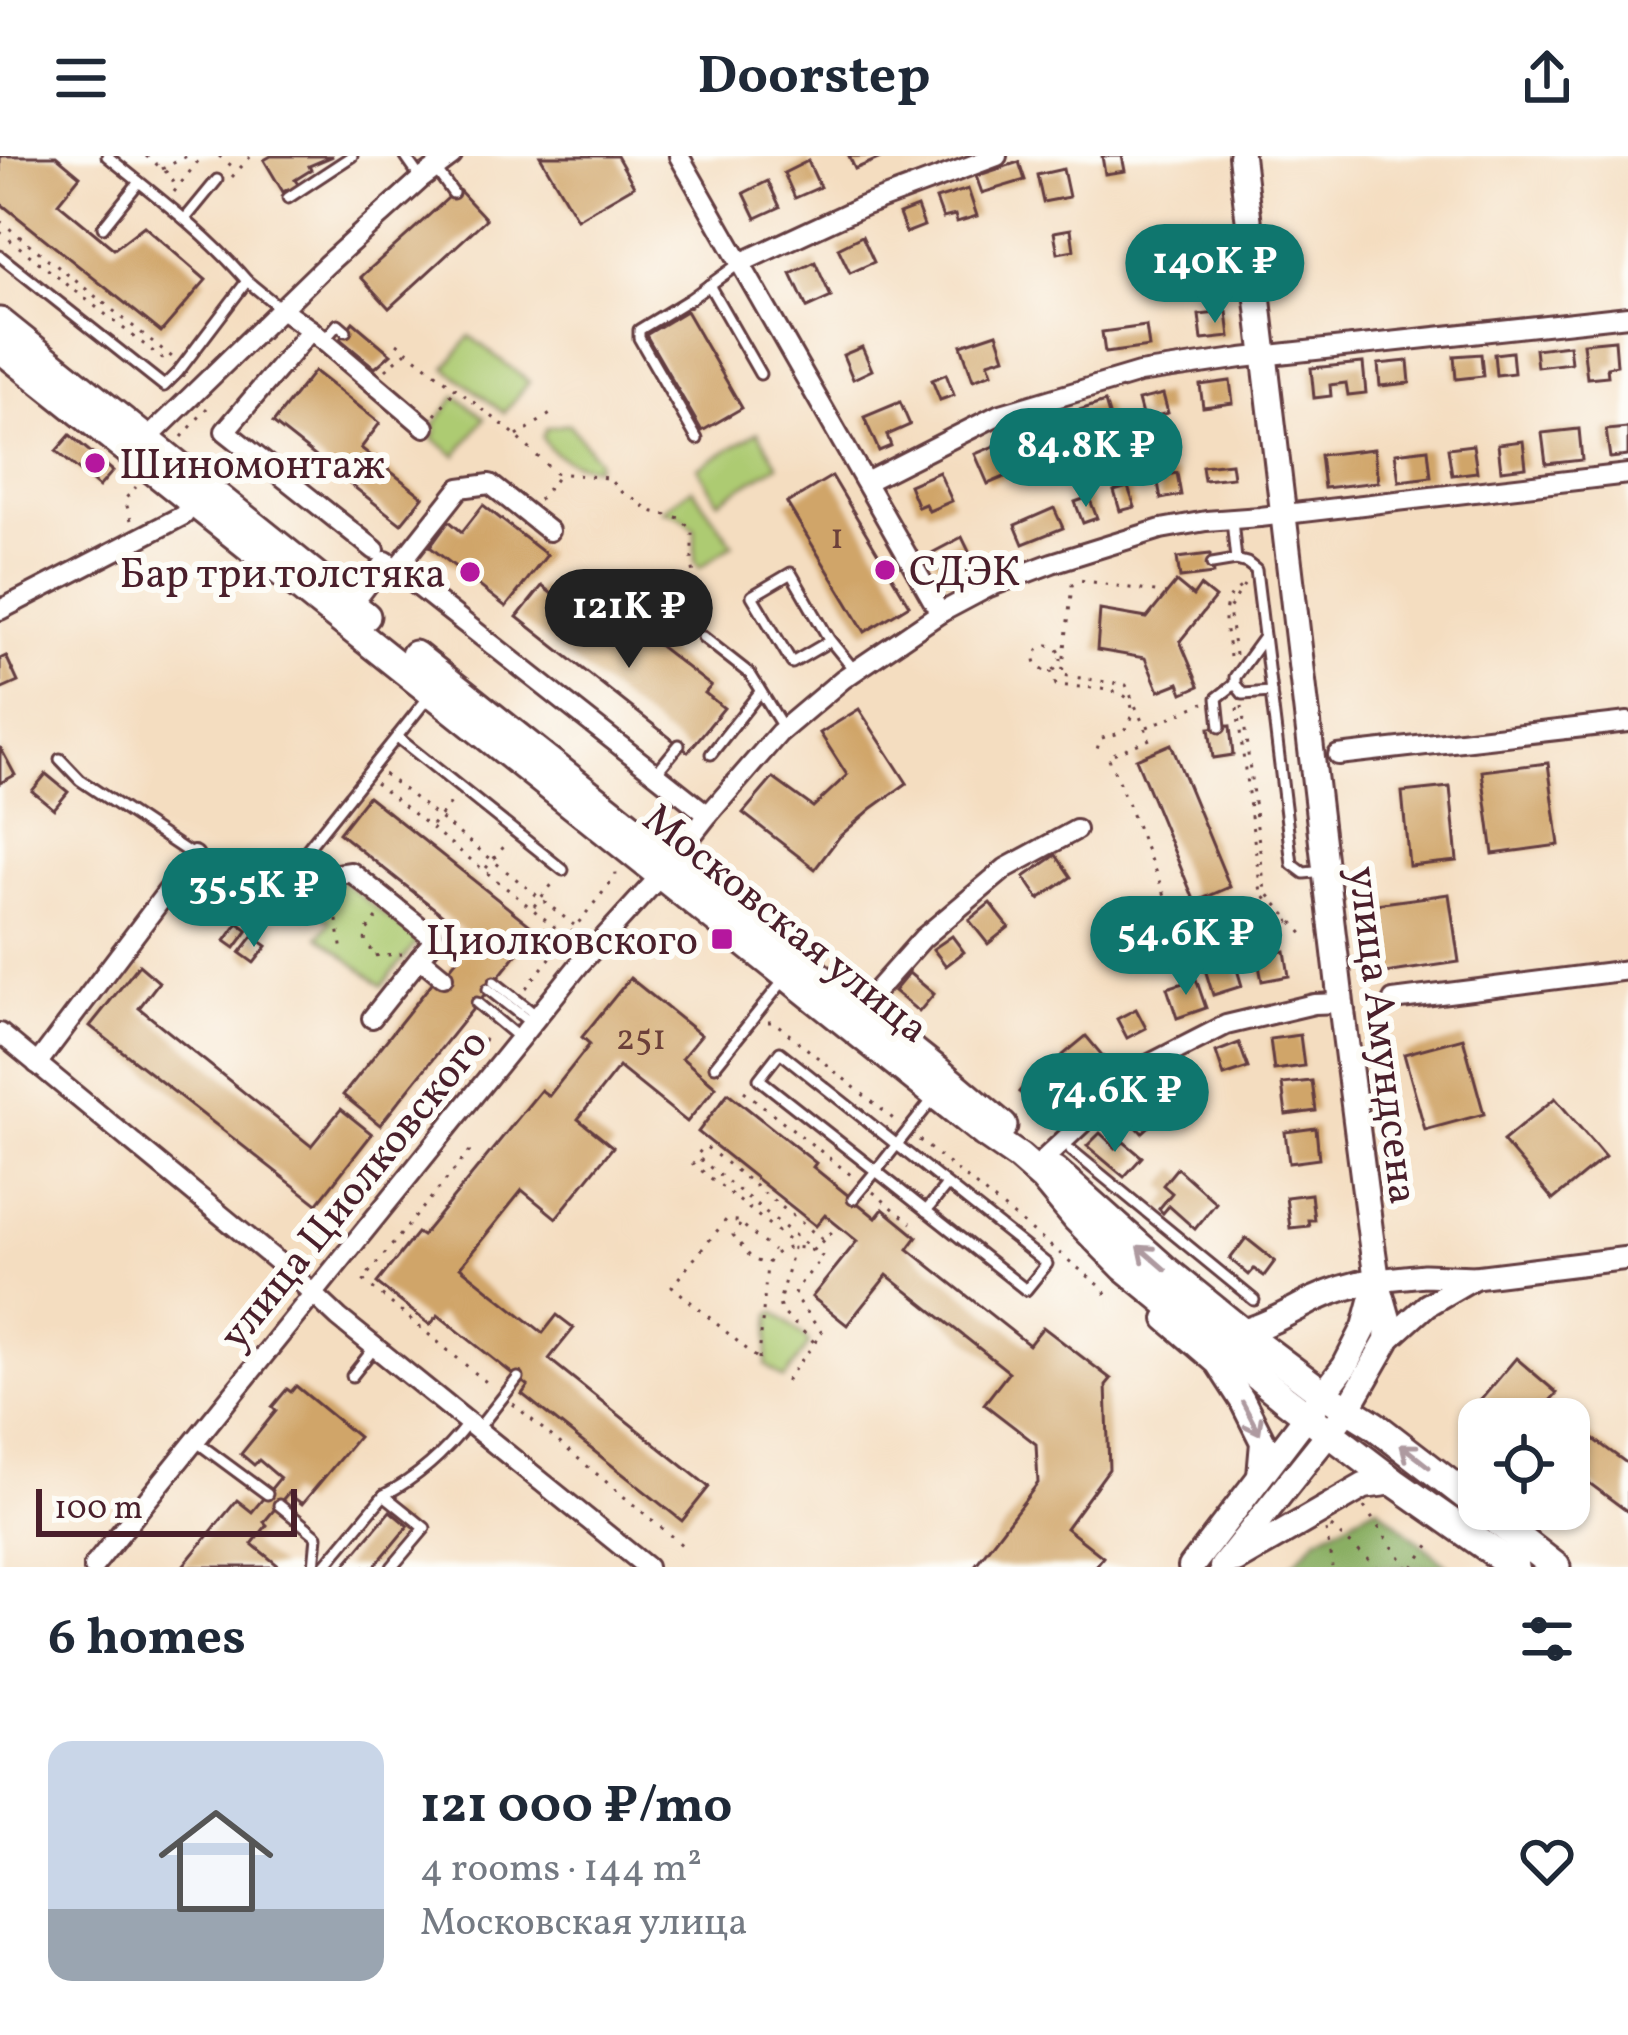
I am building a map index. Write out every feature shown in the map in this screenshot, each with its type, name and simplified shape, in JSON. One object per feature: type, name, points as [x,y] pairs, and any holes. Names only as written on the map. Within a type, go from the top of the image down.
[{"type":"main road","name":"улица Амундсена","points":[[1241,156],[1341,1003],[1377,1280],[1388,1318],[1387,1341]]},
{"type":"main road","name":"Московская улица","points":[[0,322],[140,458]]},
{"type":"main road","name":"Московская улица","points":[[0,348],[140,458],[196,492],[352,605],[667,868],[787,976],[1019,1156],[1124,1267],[1326,1406],[1374,1424],[1458,1490]]},
{"type":"main road","name":"Московская улица","points":[[196,492],[432,693],[860,1009],[1043,1160],[1326,1406],[1330,1434],[1515,1567]]},
{"type":"main road","points":[[1124,1267],[1137,1293],[1218,1363],[1263,1442],[1259,1478]]},
{"type":"main road","points":[[1242,1332],[1351,1285],[1377,1280],[1356,1347],[1326,1406]]},
{"type":"main road","points":[[1191,1567],[1259,1478],[1387,1341]]},
{"type":"main road","points":[[1223,1567],[1330,1434]]},
{"type":"main road","points":[[1223,1567],[1364,1486],[1394,1482]]},
{"type":"main road","name":"Московская улица","points":[[1509,1530],[1556,1567]]},
{"type":"street","points":[[140,458],[280,308],[452,156]]},
{"type":"street","points":[[679,156],[940,614]]},
{"type":"street","points":[[740,263],[862,206],[997,156]]},
{"type":"street","points":[[280,308],[425,427]]},
{"type":"street","points":[[866,482],[998,415],[1139,374],[1628,316]]},
{"type":"street","points":[[318,335],[225,431],[375,550]]},
{"type":"street","name":"улица Циолковского","points":[[93,1567],[579,965],[784,729],[855,671],[989,587],[1161,529],[1628,475]]},
{"type":"street","points":[[396,569],[419,534],[460,488],[490,484],[549,531]]},
{"type":"street","points":[[0,610],[184,515],[196,492]]},
{"type":"street","points":[[352,605],[386,561],[708,815]]},
{"type":"street","points":[[1338,755],[1628,722]]},
{"type":"street","points":[[860,1009],[923,938],[1006,868],[1076,830]]},
{"type":"street","points":[[37,1064],[194,856]]},
{"type":"street","points":[[315,901],[337,874],[351,872],[435,939],[372,1018]]},
{"type":"street","points":[[420,958],[443,977]]},
{"type":"street","points":[[1393,1000],[1628,970]]},
{"type":"street","points":[[1043,1160],[1140,1070],[1157,1060],[1226,1025],[1314,1004],[1341,1003]]},
{"type":"street","points":[[0,1033],[375,1348],[646,1567]]},
{"type":"street","points":[[1377,1280],[1475,1277],[1628,1258]]},
{"type":"street","points":[[1387,1341],[1427,1305],[1475,1277]]},
{"type":"lane","points":[[107,156],[185,219],[280,308]]},
{"type":"lane","points":[[288,198],[352,156]]},
{"type":"lane","points":[[405,156],[453,193]]},
{"type":"lane","points":[[185,219],[217,180]]},
{"type":"lane","points":[[104,227],[139,182]]},
{"type":"lane","points":[[0,256],[164,386],[247,281]]},
{"type":"lane","points":[[697,439],[638,338],[639,330],[740,263]]},
{"type":"lane","points":[[709,285],[760,374]]},
{"type":"lane","points":[[318,335],[338,324],[346,331]]},
{"type":"lane","points":[[1232,520],[1236,560]]},
{"type":"lane","points":[[1211,564],[1236,560],[1256,570],[1292,864],[1304,874],[1325,871]]},
{"type":"lane","points":[[830,640],[792,663],[752,596],[791,573],[830,640],[855,671]]},
{"type":"lane","points":[[703,637],[750,674],[784,729]]},
{"type":"lane","points":[[1220,727],[1217,698],[1237,684],[1264,638]]},
{"type":"lane","points":[[1237,684],[1271,692]]},
{"type":"lane","points":[[711,754],[760,692]]},
{"type":"lane","points":[[60,759],[80,780],[261,907],[432,693]]},
{"type":"lane","points":[[397,737],[563,870]]},
{"type":"lane","points":[[656,774],[679,745]]},
{"type":"lane","points":[[715,1066],[787,976]]},
{"type":"lane","points":[[491,985],[516,1000],[529,1026],[491,985]]},
{"type":"lane","points":[[477,1004],[499,1022],[529,1026]]},
{"type":"lane","points":[[780,1052],[1047,1264],[1026,1290],[876,1171],[759,1079],[780,1052]]},
{"type":"lane","points":[[853,1199],[936,1094]]},
{"type":"lane","points":[[1071,1150],[1254,1300]]},
{"type":"lane","points":[[926,1211],[947,1184]]},
{"type":"lane","points":[[352,1376],[375,1348]]},
{"type":"lane","points":[[324,1567],[384,1495],[412,1480],[518,1378]]},
{"type":"lane","points":[[194,1439],[266,1494]]},
{"type":"lane","points":[[384,1495],[425,1528],[392,1567]]},
{"type":"lane","points":[[279,1505],[317,1536],[314,1567]]},
{"type":"path","points":[[146,156],[170,175],[176,189]]},
{"type":"path","points":[[162,169],[187,156]]},
{"type":"path","points":[[165,203],[202,156]]},
{"type":"path","points":[[219,156],[238,171]]},
{"type":"path","points":[[217,180],[225,186],[251,156]]},
{"type":"path","points":[[0,221],[183,366]]},
{"type":"path","points":[[397,343],[517,436],[555,473],[608,478],[624,495]]},
{"type":"path","points":[[373,382],[407,351]]},
{"type":"path","points":[[425,427],[456,388]]},
{"type":"path","points":[[517,436],[555,411]]},
{"type":"path","points":[[134,530],[125,500],[140,458]]},
{"type":"path","points":[[528,514],[560,473]]},
{"type":"path","points":[[633,498],[650,511],[680,518],[692,530],[703,637]]},
{"type":"path","points":[[1167,594],[1080,580],[1072,585],[1062,675],[1126,685],[1150,739],[1108,756],[1172,910]]},
{"type":"path","points":[[1292,921],[1286,922],[1261,893],[1237,684],[1229,609],[1245,584],[1233,591],[1224,609],[1237,684],[1265,891],[1292,921],[1307,938]]},
{"type":"path","points":[[1041,646],[1053,646],[1061,654],[1060,666],[1051,671],[1038,668],[1035,656],[1041,646]]},
{"type":"path","points":[[1051,671],[1056,685],[1119,692],[1132,702]]},
{"type":"path","points":[[1145,728],[1217,698]]},
{"type":"path","points":[[1096,753],[1100,739],[1128,727],[1132,702]]},
{"type":"path","points":[[374,766],[575,926]]},
{"type":"path","points":[[366,776],[561,932]]},
{"type":"path","points":[[430,827],[461,789]]},
{"type":"path","points":[[484,870],[515,832]]},
{"type":"path","points":[[516,1000],[616,876],[615,865]]},
{"type":"path","points":[[532,909],[563,870]]},
{"type":"path","points":[[315,901],[335,906],[342,952]]},
{"type":"path","points":[[376,956],[365,942],[366,931],[390,902]]},
{"type":"path","points":[[317,1247],[499,1022]]},
{"type":"path","points":[[766,1022],[773,1022],[1106,1295]]},
{"type":"path","points":[[744,1091],[911,1223]]},
{"type":"path","points":[[786,1381],[823,1333],[794,1296],[823,1257],[696,1156],[705,1146],[822,1239]]},
{"type":"path","points":[[470,1151],[363,1280],[683,1546]]},
{"type":"path","points":[[711,1168],[719,1158]]},
{"type":"path","points":[[692,1163],[792,1244],[778,1303],[781,1312],[815,1343]]},
{"type":"path","points":[[733,1186],[741,1175]]},
{"type":"path","points":[[758,1205],[766,1194]]},
{"type":"path","points":[[784,1227],[793,1216]]},
{"type":"path","points":[[775,1252],[741,1224],[726,1220],[672,1286],[759,1359],[767,1265],[781,1249],[814,1250]]},
{"type":"path","points":[[741,1224],[733,1235],[752,1258],[767,1265]]},
{"type":"path","points":[[814,1250],[838,1226]]},
{"type":"path","points":[[800,1239],[808,1229]]},
{"type":"path","points":[[1360,1501],[1410,1567],[1430,1544]]},
{"type":"path","points":[[1332,1567],[1325,1522],[1377,1567]]},
{"type":"green space","points":[[470,336],[529,382],[504,413],[446,368]]},
{"type":"green space","points":[[456,396],[485,418],[456,456],[432,438],[437,431],[434,425]]},
{"type":"green space","points":[[569,424],[598,460],[596,467],[564,459],[546,444],[542,437],[547,428]]},
{"type":"green space","points":[[758,432],[778,465],[718,501],[698,468]]},
{"type":"green space","points":[[692,488],[733,544],[700,568],[695,562],[695,529],[681,516],[662,510]]},
{"type":"green space","points":[[339,879],[418,941],[382,986],[319,936],[330,922],[315,910]]},
{"type":"green space","points":[[775,1312],[809,1344],[784,1379],[766,1365],[771,1314]]},
{"type":"green space","points":[[1377,1506],[1449,1567],[1290,1567],[1317,1538]]},
{"type":"building","points":[[0,156],[56,156],[80,176],[58,203],[114,249],[144,226],[206,280],[161,332],[0,203]]},
{"type":"building","points":[[333,156],[309,166],[311,170],[295,180],[300,187],[290,193],[288,189],[283,192],[264,160]]},
{"type":"building","points":[[540,156],[617,156],[634,186],[577,219]]},
{"type":"building","points":[[849,156],[885,156],[855,169]]},
{"type":"building","points":[[1102,156],[1122,156],[1125,171],[1105,174]]},
{"type":"building","points":[[808,161],[820,187],[795,198],[784,173]]},
{"type":"building","points":[[1019,162],[1025,180],[982,193],[976,176]]},
{"type":"building","points":[[1063,169],[1069,197],[1043,202],[1037,175]]},
{"type":"building","points":[[768,181],[780,207],[756,218],[744,193]]},
{"type":"building","points":[[458,189],[486,219],[389,308],[361,277]]},
{"type":"building","points":[[968,189],[977,216],[957,222],[955,215],[943,218],[936,199]]},
{"type":"building","points":[[917,207],[924,226],[906,233],[899,214]]},
{"type":"building","points":[[1071,229],[1074,250],[1058,253],[1054,232]]},
{"type":"building","points":[[862,236],[874,262],[850,273],[838,248]]},
{"type":"building","points":[[1203,242],[1206,262],[1185,265],[1182,245]]},
{"type":"building","points":[[815,262],[831,297],[807,308],[791,274]]},
{"type":"building","points":[[686,311],[742,408],[702,431],[646,335]]},
{"type":"building","points":[[1227,312],[1230,337],[1202,340],[1199,315]]},
{"type":"building","points":[[353,322],[391,354],[375,368],[340,339]]},
{"type":"building","points":[[1146,326],[1149,347],[1105,353],[1102,332]]},
{"type":"building","points":[[997,333],[1005,357],[988,362],[992,373],[973,380],[961,345]]},
{"type":"building","points":[[1615,340],[1617,365],[1607,367],[1608,376],[1587,378],[1583,343]]},
{"type":"building","points":[[1569,345],[1571,363],[1537,367],[1535,349]]},
{"type":"building","points":[[862,347],[872,370],[853,379],[843,355]]},
{"type":"building","points":[[1512,352],[1514,373],[1496,375],[1494,354]]},
{"type":"building","points":[[1481,354],[1483,376],[1456,379],[1454,356]]},
{"type":"building","points":[[1408,361],[1410,383],[1380,386],[1378,364]]},
{"type":"building","points":[[1363,363],[1366,393],[1348,395],[1346,383],[1330,385],[1331,396],[1314,398],[1311,368]]},
{"type":"building","points":[[314,371],[380,423],[361,448],[423,497],[401,524],[273,423]]},
{"type":"building","points":[[946,374],[954,395],[940,400],[932,380]]},
{"type":"building","points":[[1230,381],[1233,403],[1203,407],[1200,385]]},
{"type":"building","points":[[1163,394],[1168,413],[1143,419],[1138,400]]},
{"type":"building","points":[[900,402],[910,425],[887,435],[891,446],[879,451],[864,417]]},
{"type":"building","points":[[1105,402],[1112,425],[1083,434],[1076,411]]},
{"type":"building","points":[[1064,427],[1078,456],[1063,463],[1050,434]]},
{"type":"building","points":[[1628,428],[1628,456],[1610,458],[1606,430]]},
{"type":"building","points":[[1579,429],[1582,460],[1546,464],[1542,433]]},
{"type":"building","points":[[70,435],[113,471],[99,487],[56,451]]},
{"type":"building","points":[[1006,441],[1016,466],[988,484],[975,454]]},
{"type":"building","points":[[1523,441],[1526,467],[1501,470],[1498,444]]},
{"type":"building","points":[[1473,445],[1477,472],[1452,475],[1448,448]]},
{"type":"building","points":[[1374,449],[1378,482],[1324,488],[1320,455]]},
{"type":"building","points":[[1428,449],[1431,477],[1399,481],[1395,453]]},
{"type":"building","points":[[1231,463],[1233,477],[1204,480],[1202,466]]},
{"type":"building","points":[[939,472],[952,501],[929,511],[925,504],[918,507],[909,485]]},
{"type":"building","points":[[1177,473],[1181,495],[1161,499],[1157,477]]},
{"type":"building","points":[[832,476],[909,605],[865,632],[787,503]]},
{"type":"building","points":[[1128,487],[1135,507],[1120,511],[1114,491]]},
{"type":"building","points":[[1089,497],[1097,518],[1083,523],[1075,502]]},
{"type":"building","points":[[483,505],[547,555],[506,607],[430,547],[449,521],[462,532]]},
{"type":"building","points":[[1054,508],[1063,528],[1023,544],[1015,525]]},
{"type":"building","points":[[962,537],[976,566],[946,581],[932,553]]},
{"type":"building","points":[[1210,554],[1213,574],[1180,578],[1177,558]]},
{"type":"building","points":[[1176,582],[1193,596],[1200,586],[1215,598],[1180,641],[1199,686],[1183,693],[1179,683],[1159,691],[1145,658],[1097,650],[1100,610],[1147,618]]},
{"type":"building","points":[[542,586],[627,653],[643,633],[711,686],[705,693],[724,708],[688,752],[517,617]]},
{"type":"building","points":[[6,656],[18,682],[0,690],[0,659]]},
{"type":"building","points":[[859,709],[907,783],[840,836],[815,869],[743,813],[773,778],[813,807],[847,775],[820,733]]},
{"type":"building","points":[[1230,726],[1233,755],[1213,758],[1209,728]]},
{"type":"building","points":[[1171,744],[1230,887],[1195,902],[1136,759]]},
{"type":"building","points":[[0,747],[15,775],[0,783]]},
{"type":"building","points":[[1548,763],[1559,845],[1493,854],[1482,771]]},
{"type":"building","points":[[46,774],[68,792],[54,809],[32,791]]},
{"type":"building","points":[[1450,787],[1457,861],[1409,866],[1402,792]]},
{"type":"building","points":[[368,796],[536,930],[380,1125],[343,1095],[473,939],[339,833]]},
{"type":"building","points":[[1056,855],[1071,877],[1039,899],[1024,877]]},
{"type":"building","points":[[1449,894],[1459,962],[1378,974],[1368,905]]},
{"type":"building","points":[[990,903],[1009,927],[988,944],[969,920]]},
{"type":"building","points":[[238,923],[248,930],[235,948],[225,941]]},
{"type":"building","points":[[253,936],[267,946],[254,963],[240,953]]},
{"type":"building","points":[[952,936],[964,952],[946,966],[933,949]]},
{"type":"building","points":[[1285,951],[1289,976],[1262,981],[1257,955]]},
{"type":"building","points":[[1233,956],[1242,986],[1213,995],[1204,966]]},
{"type":"building","points":[[139,965],[159,982],[139,1008],[311,1146],[341,1109],[372,1134],[317,1204],[90,1026]]},
{"type":"building","points":[[909,973],[934,994],[919,1012],[894,991]]},
{"type":"building","points":[[630,978],[701,1035],[682,1058],[716,1087],[687,1122],[619,1067],[578,1119],[613,1147],[556,1218],[522,1190],[460,1267],[543,1333],[557,1315],[574,1328],[549,1359],[709,1487],[682,1521],[522,1394],[528,1386],[438,1315],[430,1325],[377,1283],[417,1233],[422,1236],[541,1090],[549,1096],[590,1044],[582,1037]]},
{"type":"building","points":[[1196,979],[1206,1008],[1177,1018],[1167,988]]},
{"type":"building","points":[[1136,1009],[1146,1028],[1127,1038],[1117,1019]]},
{"type":"building","points":[[1300,1035],[1304,1066],[1274,1070],[1270,1039]]},
{"type":"building","points":[[1086,1036],[1106,1060],[1082,1080],[1063,1055]]},
{"type":"building","points":[[1463,1038],[1484,1114],[1425,1130],[1404,1054]]},
{"type":"building","points":[[1239,1043],[1248,1068],[1224,1076],[1216,1052]]},
{"type":"building","points":[[1036,1071],[1058,1088],[1041,1109],[1019,1092]]},
{"type":"building","points":[[1312,1081],[1316,1111],[1286,1115],[1282,1084]]},
{"type":"building","points":[[728,1093],[876,1218],[883,1209],[917,1237],[908,1249],[1029,1345],[1043,1327],[1111,1379],[1106,1385],[1109,1469],[1066,1528],[1103,1557],[1095,1567],[974,1567],[1038,1483],[1036,1444],[984,1404],[1009,1372],[887,1275],[847,1325],[812,1297],[857,1241],[825,1215],[816,1226],[698,1132]]},
{"type":"building","points":[[1144,1097],[1161,1116],[1142,1133],[1125,1114]]},
{"type":"building","points":[[1555,1098],[1605,1157],[1553,1200],[1503,1141]]},
{"type":"building","points":[[1316,1128],[1319,1159],[1289,1163],[1285,1132]]},
{"type":"building","points":[[1100,1133],[1116,1148],[1124,1142],[1142,1157],[1124,1177],[1087,1146]]},
{"type":"building","points":[[1177,1168],[1216,1203],[1195,1229],[1169,1206],[1163,1213],[1159,1209],[1172,1193],[1163,1185]]},
{"type":"building","points":[[1311,1194],[1314,1220],[1308,1220],[1309,1226],[1290,1228],[1286,1197]]},
{"type":"building","points":[[1246,1238],[1275,1261],[1264,1276],[1254,1269],[1249,1275],[1230,1259]]},
{"type":"building","points":[[1516,1358],[1557,1393],[1552,1398],[1482,1398]]},
{"type":"building","points":[[296,1386],[358,1437],[302,1504],[288,1493],[264,1522],[267,1525],[252,1544],[280,1567],[182,1567],[237,1500],[252,1512],[280,1478],[259,1460],[254,1465],[241,1454],[276,1411],[272,1407],[287,1389],[291,1392]]},
{"type":"building","points":[[1590,1436],[1628,1464],[1628,1512],[1590,1484]]},
{"type":"building","points":[[390,1511],[408,1526],[374,1567],[343,1567]]},
{"type":"place","name":"Шиномонтаж","points":[[95,463]]},
{"type":"place","name":"СДЭК","points":[[885,570]]},
{"type":"place","name":"Бар три толстяка","points":[[470,572]]},
{"type":"place","name":"Циолковского","points":[[722,939]]}]
